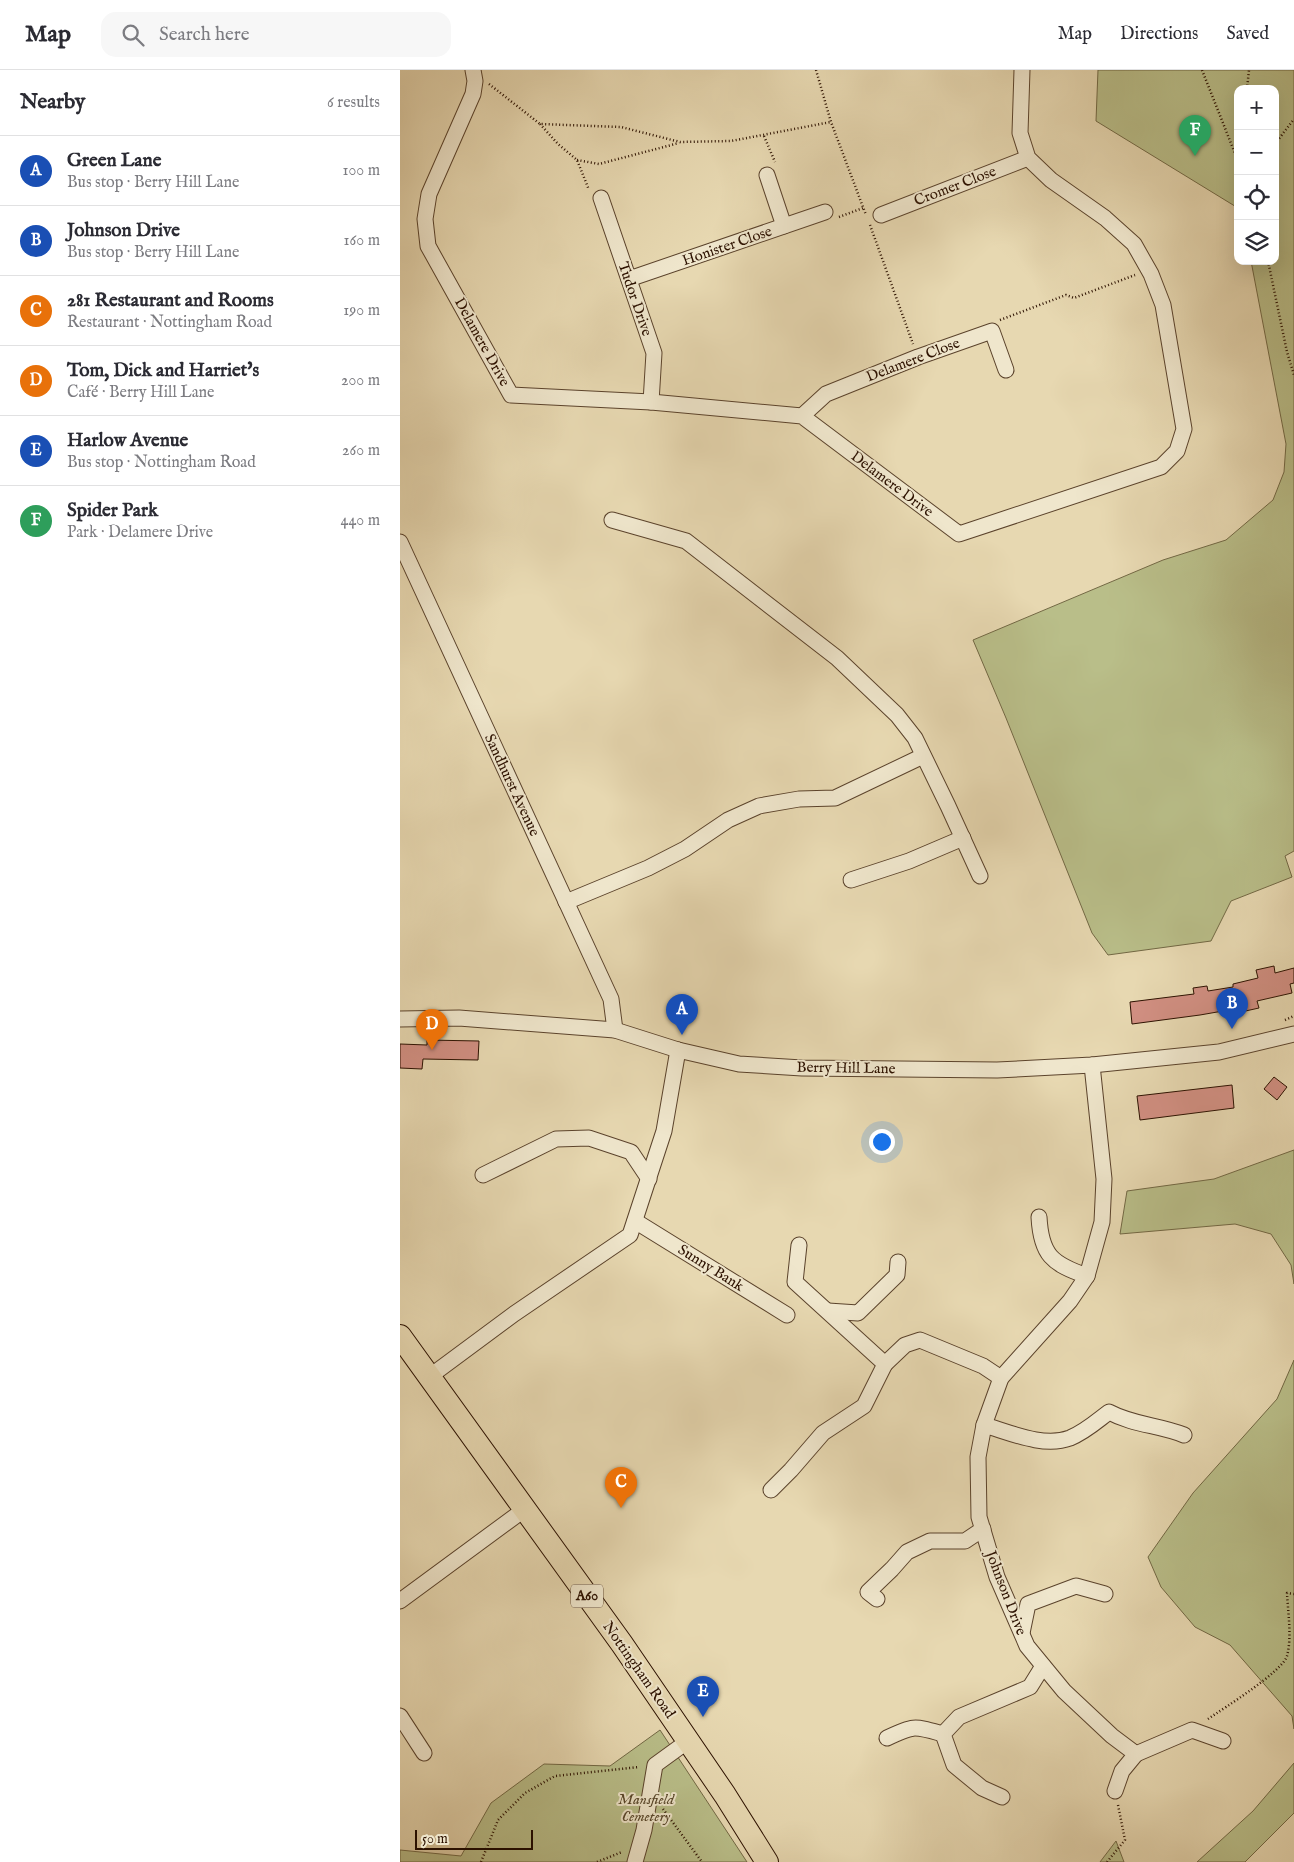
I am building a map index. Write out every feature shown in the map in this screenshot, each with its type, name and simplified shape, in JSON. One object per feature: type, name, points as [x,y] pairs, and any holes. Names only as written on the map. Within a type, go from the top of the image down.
[{"type":"highway","name":"Nottingham Road","points":[[400,1336],[622,1644],[725,1795],[766,1862]]},
{"type":"street","name":"Delamere Drive","points":[[474,76],[473,94],[429,194],[425,219],[428,246],[511,395],[651,402],[802,416],[959,534],[1161,467],[1177,452],[1184,428],[1163,305],[1148,270],[1134,244],[1105,218],[1051,180],[1028,158],[1020,133],[1022,70]]},
{"type":"street","name":"Cromer Close","points":[[881,215],[1028,158]]},
{"type":"street","points":[[767,174],[784,226]]},
{"type":"street","name":"Tudor Drive","points":[[601,198],[654,353],[651,402]]},
{"type":"street","name":"Honister Close","points":[[629,279],[825,212]]},
{"type":"street","points":[[992,331],[1006,370]]},
{"type":"street","name":"Delamere Close","points":[[802,416],[826,394],[918,357],[992,331]]},
{"type":"street","points":[[612,520],[686,541],[837,658],[897,715],[915,738],[980,876]]},
{"type":"street","name":"Sandhurst Avenue","points":[[400,542],[611,999],[615,1030]]},
{"type":"street","points":[[566,902],[648,868],[685,849],[728,820],[759,806],[799,799],[835,798],[923,756]]},
{"type":"street","points":[[851,880],[909,861],[963,838]]},
{"type":"street","name":"Berry Hill Lane","points":[[400,1019],[459,1018],[615,1030],[678,1050],[739,1064],[802,1068],[997,1070],[1092,1064],[1219,1052],[1294,1034]]},
{"type":"street","points":[[429,1377],[514,1314],[630,1235],[664,1131],[678,1050]]},
{"type":"street","name":"Johnson Drive","points":[[1092,1064],[1104,1180],[1102,1222],[1087,1276],[1070,1301],[1001,1378],[984,1425],[978,1457],[979,1517],[997,1576],[1027,1646],[1064,1691],[1112,1736],[1136,1754]]},
{"type":"street","points":[[483,1175],[556,1139],[589,1138],[631,1152],[649,1179]]},
{"type":"street","points":[[1039,1217],[1040,1235],[1049,1254],[1058,1263],[1087,1276]]},
{"type":"street","name":"Sunny Bank","points":[[635,1221],[787,1315]]},
{"type":"street","points":[[799,1245],[796,1282],[885,1364]]},
{"type":"street","points":[[828,1311],[858,1313],[897,1275],[898,1262]]},
{"type":"street","points":[[771,1490],[823,1433],[864,1406],[885,1364],[905,1345],[920,1340],[983,1366],[1001,1378]]},
{"type":"street","points":[[984,1425],[1030,1438],[1050,1441],[1069,1438],[1083,1431],[1109,1412],[1124,1420],[1158,1426],[1184,1434]]},
{"type":"street","points":[[400,1601],[525,1509]]},
{"type":"street","points":[[877,1599],[868,1592],[907,1552],[930,1541],[966,1541],[983,1529]]},
{"type":"street","points":[[1022,1632],[1028,1604],[1076,1586],[1105,1594]]},
{"type":"street","points":[[943,1734],[959,1718],[1030,1687],[1043,1666]]},
{"type":"street","points":[[400,1716],[424,1753]]},
{"type":"street","points":[[887,1738],[909,1727],[922,1728],[943,1734]]},
{"type":"street","points":[[1115,1791],[1122,1771],[1136,1754],[1192,1730],[1223,1741]]},
{"type":"street","points":[[943,1734],[954,1765],[982,1788],[1002,1797]]},
{"type":"street","points":[[635,1862],[644,1830],[655,1765],[688,1741]]},
{"type":"path","points":[[816,70],[831,122],[918,357]]},
{"type":"path","points":[[1202,70],[1234,151]]},
{"type":"path","points":[[1247,85],[1249,70]]},
{"type":"path","points":[[474,76],[491,85],[540,124],[558,144],[577,160],[589,190],[601,198]]},
{"type":"path","points":[[1279,139],[1294,119]]},
{"type":"path","points":[[577,160],[599,164],[680,142],[731,141],[831,122]]},
{"type":"path","points":[[540,124],[621,127],[680,142]]},
{"type":"path","points":[[764,136],[778,171],[767,174]]},
{"type":"path","points":[[825,212],[829,221],[863,208]]},
{"type":"path","points":[[1269,265],[1287,352],[1294,375]]},
{"type":"path","points":[[992,331],[990,324],[1066,295],[1074,298],[1148,270]]},
{"type":"path","points":[[1192,1730],[1266,1679],[1286,1658],[1288,1644],[1287,1594],[1294,1594]]},
{"type":"path","points":[[480,1862],[498,1820],[525,1792],[555,1776],[655,1765]]},
{"type":"path","points":[[1107,1862],[1124,1840],[1115,1791]]},
{"type":"path","points":[[650,1792],[702,1862]]},
{"type":"path","points":[[597,1862],[640,1845]]},
{"type":"green space","points":[[1098,70],[1294,70],[1294,851],[1285,856],[1292,877],[1231,901],[1211,941],[1108,955],[1092,933],[973,640],[1163,560],[1226,540],[1273,500],[1284,472],[1286,444],[1252,265],[1279,265],[1279,85],[1234,85],[1234,206],[1096,121]]},
{"type":"green space","points":[[1294,1150],[1294,1284],[1291,1265],[1271,1234],[1235,1224],[1120,1234],[1127,1191],[1214,1179]]},
{"type":"green space","points":[[1294,1360],[1294,1729],[1292,1716],[1230,1645],[1195,1627],[1161,1587],[1148,1557],[1193,1493],[1277,1399]]},
{"type":"green space","name":"Mansfield Cemetery","points":[[660,1730],[747,1862],[400,1862],[400,1850],[461,1856],[491,1803],[544,1764],[610,1766]]},
{"type":"green space","points":[[1294,1763],[1294,1813],[1245,1862],[1197,1862],[1253,1811]]},
{"type":"green space","points":[[1116,1841],[1124,1862],[1100,1862]]},
{"type":"building","points":[[1274,966],[1275,973],[1294,968],[1294,983],[1290,984],[1292,993],[1257,1001],[1259,1008],[1241,1012],[1240,1008],[1132,1024],[1130,1002],[1194,994],[1193,988],[1207,986],[1208,991],[1233,987],[1233,984],[1258,978],[1256,970]]},
{"type":"building","points":[[427,1040],[479,1041],[478,1060],[423,1059],[422,1069],[400,1068],[400,1044],[427,1045]]},
{"type":"building","points":[[1274,1077],[1287,1087],[1277,1100],[1264,1089]]},
{"type":"building","points":[[1232,1085],[1234,1108],[1140,1120],[1137,1096]]},
{"type":"place","name":"Spider Park","points":[[1195,156]]},
{"type":"place","name":"Johnson Drive","points":[[1232,1029]]},
{"type":"place","name":"Green Lane","points":[[682,1035]]},
{"type":"place","name":"Tom, Dick and Harriet's","points":[[432,1050]]},
{"type":"place","name":"281 Restaurant and Rooms","points":[[621,1508]]},
{"type":"place","name":"Harlow Avenue","points":[[703,1717]]}]
